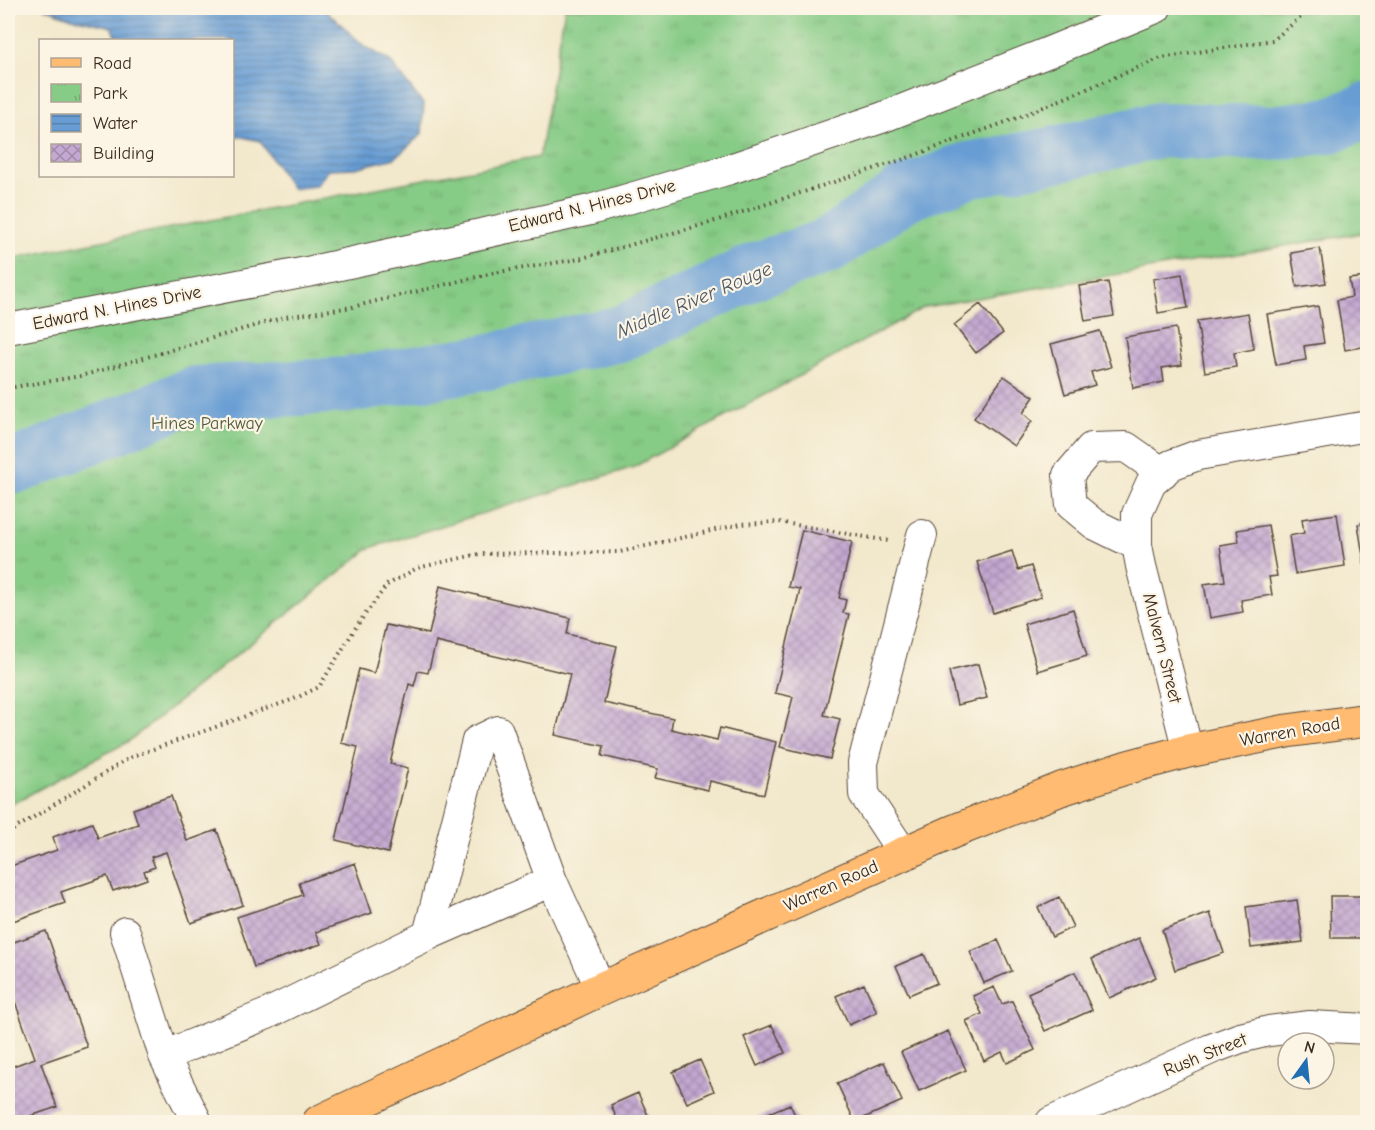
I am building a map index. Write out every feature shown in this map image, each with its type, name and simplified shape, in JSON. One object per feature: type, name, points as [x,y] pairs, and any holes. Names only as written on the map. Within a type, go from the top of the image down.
[{"type":"main road","name":"Warren Road","points":[[319,1122],[601,989],[952,831],[1061,789],[1128,767],[1188,751],[1287,731],[1368,720]]},
{"type":"street","name":"Edward N. Hines Drive","points":[[8,329],[312,271],[590,210],[730,169],[881,118],[1154,8]]},
{"type":"street","name":"Malvern Street","points":[[1188,751],[1137,545],[1137,514],[1151,483],[1171,465],[1198,455],[1368,426]]},
{"type":"street","points":[[1137,545],[1094,524],[1071,506],[1068,475],[1091,448],[1126,447],[1163,473]]},
{"type":"street","points":[[903,853],[864,794],[863,763],[921,540]]},
{"type":"street","points":[[428,935],[477,741],[498,730],[552,880],[601,989]]},
{"type":"street","points":[[164,1056],[267,1014],[428,935],[552,880]]},
{"type":"street","points":[[125,932],[164,1056],[197,1122]]},
{"type":"street","name":"Rush Street","points":[[1051,1122],[1240,1038],[1269,1031],[1310,1026],[1368,1029]]},
{"type":"path","points":[[8,833],[131,757],[294,699],[319,687],[358,624],[387,585],[417,568],[479,554],[620,552],[741,524],[779,522],[921,540]]},
{"type":"green space","name":"Hines Parkway","points":[[565,8],[1367,8],[1367,232],[925,307],[634,467],[370,548],[129,741],[8,806],[8,259],[539,157]]},
{"type":"water","points":[[44,8],[319,8],[329,13],[363,45],[390,61],[424,105],[422,134],[395,158],[356,168],[329,169],[316,186],[292,189],[260,141],[234,135],[234,39],[118,39],[112,27],[72,18]]},
{"type":"building","points":[[1320,248],[1326,283],[1297,287],[1291,253]]},
{"type":"building","points":[[1182,274],[1188,308],[1158,313],[1153,279]]},
{"type":"building","points":[[1368,277],[1368,346],[1345,350],[1337,300],[1352,297],[1349,279]]},
{"type":"building","points":[[1108,282],[1114,316],[1085,321],[1079,286]]},
{"type":"building","points":[[980,304],[1003,333],[976,353],[954,325]]},
{"type":"building","points":[[1318,306],[1324,343],[1304,346],[1306,360],[1276,365],[1267,314]]},
{"type":"building","points":[[1248,313],[1254,349],[1234,353],[1236,367],[1205,372],[1197,321]]},
{"type":"building","points":[[1176,328],[1182,365],[1162,368],[1164,382],[1133,388],[1125,337]]},
{"type":"building","points":[[1100,331],[1111,367],[1091,372],[1095,385],[1065,394],[1051,344]]},
{"type":"building","points":[[1004,376],[1034,397],[1023,413],[1032,421],[1014,446],[974,418]]},
{"type":"building","points":[[1337,514],[1345,566],[1295,574],[1289,536],[1304,533],[1302,519]]},
{"type":"building","points":[[1368,522],[1368,563],[1364,563],[1358,524]]},
{"type":"building","points":[[1268,525],[1277,576],[1269,577],[1272,595],[1241,600],[1243,612],[1210,618],[1204,584],[1225,581],[1220,545],[1239,542],[1237,530]]},
{"type":"building","points":[[802,530],[852,542],[839,598],[846,600],[843,613],[849,614],[824,715],[840,719],[830,759],[780,747],[793,697],[775,693],[800,589],[788,587]]},
{"type":"building","points":[[1012,551],[1018,570],[1031,566],[1041,597],[993,613],[977,562]]},
{"type":"building","points":[[440,586],[570,618],[567,634],[617,646],[604,703],[673,718],[671,729],[717,740],[720,728],[776,742],[764,794],[710,781],[708,790],[655,778],[658,769],[602,756],[604,746],[555,735],[570,674],[436,642],[428,673],[418,671],[414,686],[409,684],[390,764],[408,768],[388,853],[336,840],[358,747],[341,743],[359,669],[374,673],[386,625],[429,634]]},
{"type":"building","points":[[1073,609],[1087,656],[1038,671],[1024,624]]},
{"type":"building","points":[[978,664],[987,698],[957,705],[949,671]]},
{"type":"building","points":[[171,796],[187,841],[217,830],[243,905],[191,923],[166,852],[151,857],[155,867],[144,871],[147,879],[113,891],[107,876],[61,892],[65,903],[10,922],[8,867],[57,850],[53,837],[92,823],[98,838],[138,824],[133,809]]},
{"type":"building","points":[[355,863],[372,913],[316,932],[321,944],[254,967],[237,917],[303,895],[299,883]]},
{"type":"building","points":[[1330,896],[1368,896],[1368,938],[1331,938]]},
{"type":"building","points":[[1059,897],[1073,927],[1052,937],[1038,907]]},
{"type":"building","points":[[1297,900],[1303,942],[1251,948],[1246,907]]},
{"type":"building","points":[[1210,913],[1224,953],[1175,970],[1162,930]]},
{"type":"building","points":[[46,931],[87,1047],[41,1063],[57,1107],[8,1122],[8,1068],[35,1058],[8,982],[8,944]]},
{"type":"building","points":[[1139,938],[1156,977],[1109,998],[1092,959]]},
{"type":"building","points":[[998,940],[1012,971],[984,983],[970,952]]},
{"type":"building","points":[[924,954],[937,983],[909,995],[896,966]]},
{"type":"building","points":[[1075,972],[1092,1010],[1045,1031],[1028,993]]},
{"type":"building","points":[[864,984],[877,1012],[849,1025],[836,996]]},
{"type":"building","points":[[994,987],[1002,1004],[1012,1001],[1035,1050],[1007,1063],[1002,1052],[984,1061],[966,1021],[982,1014],[973,996]]},
{"type":"building","points":[[772,1025],[785,1053],[757,1066],[744,1037]]},
{"type":"building","points":[[948,1031],[966,1070],[919,1091],[901,1052]]},
{"type":"building","points":[[700,1060],[714,1091],[687,1103],[673,1072]]},
{"type":"building","points":[[884,1062],[902,1101],[855,1122],[837,1083]]},
{"type":"building","points":[[638,1093],[651,1122],[618,1122],[611,1105]]},
{"type":"building","points":[[790,1104],[798,1122],[747,1122]]},
{"type":"waterway","name":"Middle River Rouge","points":[[8,467],[19,465],[195,394],[347,385],[482,363],[620,334],[757,270],[828,246],[904,194],[968,170],[1052,155],[1159,130],[1272,133],[1331,125],[1368,110]]}]
